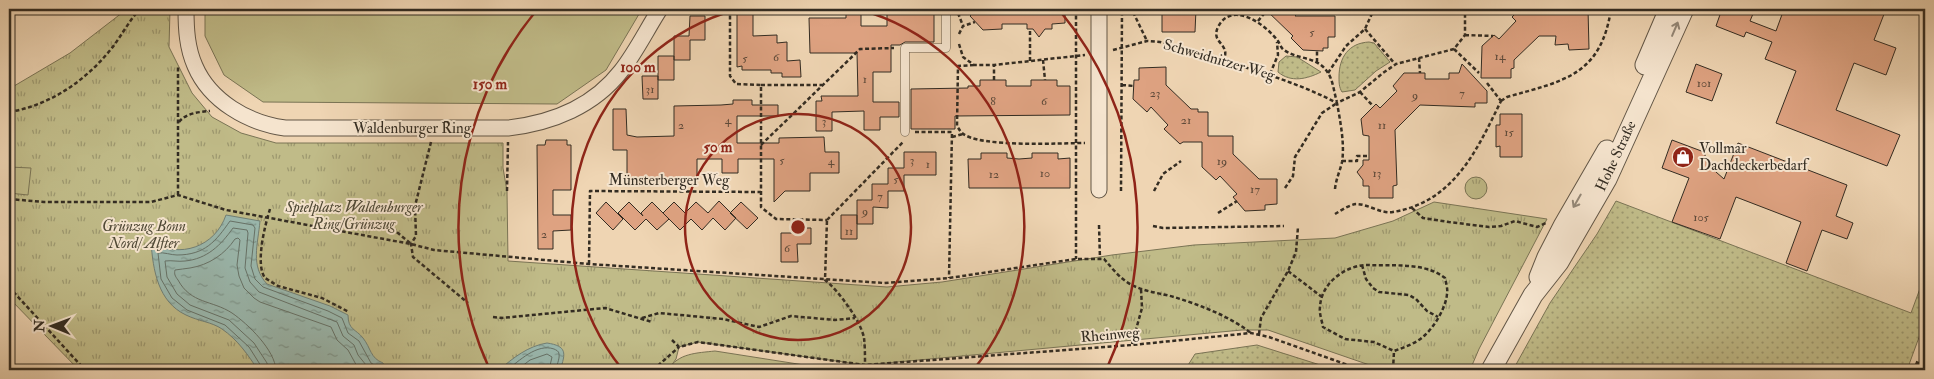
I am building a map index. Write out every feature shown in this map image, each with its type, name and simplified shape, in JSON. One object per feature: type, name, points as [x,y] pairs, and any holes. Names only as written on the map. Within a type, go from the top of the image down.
[{"type":"street","name":"Waldenburger Ring","points":[[186,9],[187,37],[196,66],[204,82],[222,101],[246,116],[271,126],[285,128],[508,128],[548,120],[576,108],[609,86],[622,70],[660,9]]},
{"type":"street","points":[[1099,9],[1099,190]]},
{"type":"street","name":"Hohe Straße","points":[[1601,176],[1630,100],[1669,9]]},
{"type":"street","name":"Hohe Straße","points":[[1491,370],[1533,295],[1559,262],[1684,9]]},
{"type":"lane","points":[[905,132],[905,48],[946,48],[946,9]]},
{"type":"path","points":[[9,112],[49,100],[83,78],[107,55],[140,9]]},
{"type":"path","points":[[730,9],[730,76],[736,84],[822,85]]},
{"type":"path","points":[[956,9],[963,26]]},
{"type":"path","points":[[1076,9],[1076,259]]},
{"type":"path","points":[[1121,191],[1122,9]]},
{"type":"path","points":[[1127,9],[1134,14],[1148,41]]},
{"type":"path","points":[[1328,73],[1346,46],[1365,29],[1374,9]]},
{"type":"path","points":[[1285,188],[1293,176],[1295,157],[1322,113],[1360,92],[1396,64],[1454,49],[1465,34],[1465,9]]},
{"type":"path","points":[[1335,214],[1355,204],[1391,213],[1412,208],[1431,198],[1452,183],[1470,162],[1484,138],[1501,101],[1507,97],[1562,81],[1586,66],[1596,53],[1602,40],[1611,9]]},
{"type":"path","points":[[1258,21],[1267,10]]},
{"type":"path","points":[[1224,62],[1225,50],[1216,36],[1217,28],[1226,16],[1232,12],[1242,12],[1258,21],[1277,40],[1283,50],[1317,62],[1328,73],[1341,124],[1342,162],[1336,179],[1335,189]]},
{"type":"path","points":[[974,65],[963,57],[960,51],[959,32],[963,26],[975,22]]},
{"type":"path","points":[[1030,29],[1030,61]]},
{"type":"path","points":[[1365,29],[1396,64]]},
{"type":"path","points":[[1465,34],[1493,36]]},
{"type":"path","points":[[1270,74],[1278,55],[1277,40]]},
{"type":"path","name":"Schweidnitzer Weg","points":[[974,65],[994,65],[1099,54],[1148,41],[1160,42],[1270,74],[1312,90],[1337,103]]},
{"type":"path","points":[[178,195],[178,58],[190,48]]},
{"type":"path","points":[[761,145],[860,48],[905,48]]},
{"type":"path","points":[[1454,49],[1479,73]]},
{"type":"path","points":[[1317,51],[1317,62]]},
{"type":"path","points":[[1419,58],[1420,73]]},
{"type":"path","points":[[1043,60],[1044,80]]},
{"type":"path","points":[[963,134],[957,126],[958,66],[974,65]]},
{"type":"path","points":[[994,65],[994,80]]},
{"type":"path","points":[[1488,83],[1501,101]]},
{"type":"path","points":[[761,84],[762,207],[776,219],[826,220]]},
{"type":"path","points":[[1122,85],[1134,86]]},
{"type":"path","points":[[1360,92],[1373,106]]},
{"type":"path","points":[[178,124],[182,118],[198,112],[211,111],[222,101]]},
{"type":"path","points":[[932,126],[932,133]]},
{"type":"path","points":[[433,128],[416,206],[414,219],[416,236],[411,244],[413,257],[468,304]]},
{"type":"path","points":[[507,191],[508,128]]},
{"type":"path","points":[[825,280],[826,220],[906,139],[905,132],[952,132],[949,278]]},
{"type":"path","points":[[952,137],[963,134],[999,142],[1099,142]]},
{"type":"path","points":[[1342,162],[1357,161],[1357,156],[1369,156]]},
{"type":"path","points":[[1154,191],[1163,174],[1181,161]]},
{"type":"path","name":"Münsterberger Weg","points":[[590,264],[590,191],[761,192]]},
{"type":"path","points":[[9,199],[44,202],[151,202],[178,195],[226,210],[411,244],[434,250],[590,264],[825,280],[884,283],[949,278],[1076,259],[1104,259],[1126,281],[1141,290],[1174,297],[1235,320],[1251,333]]},
{"type":"path","points":[[1218,213],[1237,201]]},
{"type":"path","points":[[1412,208],[1423,218],[1489,227],[1501,226],[1514,221],[1537,227],[1553,220]]},
{"type":"path","points":[[270,209],[262,246],[261,266],[265,278],[278,286],[322,298],[349,312]]},
{"type":"path","points":[[387,224],[411,244]]},
{"type":"path","points":[[1099,225],[1100,260]]},
{"type":"path","points":[[1153,226],[1163,228],[1284,226]]},
{"type":"path","points":[[1259,334],[1262,318],[1288,271],[1296,252],[1298,226]]},
{"type":"path","points":[[1362,265],[1366,279],[1373,288],[1379,292],[1410,295],[1427,311],[1438,317]]},
{"type":"path","points":[[1362,265],[1423,268],[1437,272],[1445,278],[1448,292],[1446,302],[1426,334],[1412,344],[1394,351],[1374,342],[1345,339],[1323,327],[1320,308],[1322,297],[1329,284],[1338,275],[1354,266],[1362,265]]},
{"type":"path","points":[[1288,271],[1322,297]]},
{"type":"path","points":[[653,370],[679,347],[698,342],[865,365],[864,336],[835,287],[825,280]]},
{"type":"path","points":[[9,287],[85,370]]},
{"type":"path","points":[[1132,345],[1142,308],[1141,290]]},
{"type":"path","points":[[493,317],[502,318],[605,308],[652,322]]},
{"type":"path","points":[[642,318],[659,313],[723,319],[759,327],[791,316],[835,320],[854,318]]},
{"type":"path","name":"Rheinweg","points":[[856,370],[865,365],[1132,345],[1251,333],[1259,334],[1362,370]]},
{"type":"path","points":[[672,340],[679,347]]},
{"type":"path","points":[[1393,370],[1394,351]]},
{"type":"green space","name":"Grünzug Bonn Nord/ Alfter","points":[[127,9],[170,9],[169,47],[192,93],[212,117],[241,133],[276,143],[503,143],[503,168],[507,191],[508,261],[887,287],[942,282],[1112,255],[1194,245],[1335,238],[1393,221],[1434,202],[1547,219],[1479,349],[1470,370],[1384,370],[1268,330],[1242,330],[865,365],[698,342],[679,347],[676,359],[668,370],[79,370],[9,298],[9,89],[70,53]]},
{"type":"green space","points":[[205,9],[642,9],[606,70],[557,104],[263,102],[224,75],[205,36]]},
{"type":"green space","points":[[1369,42],[1374,43],[1390,62],[1376,71],[1355,90],[1342,92],[1339,85],[1339,70],[1343,57],[1346,52],[1356,45]]},
{"type":"green space","points":[[1286,56],[1297,57],[1321,72],[1299,79],[1288,78],[1278,72],[1279,62]]},
{"type":"green space","points":[[9,167],[31,168],[28,195],[9,193]]},
{"type":"green space","points":[[1476,177],[1484,180],[1487,188],[1484,196],[1476,199],[1468,196],[1465,188],[1468,180]]},
{"type":"green space","points":[[1616,201],[1911,313],[1925,275],[1925,321],[1907,370],[1513,370],[1550,303],[1597,234]]},
{"type":"green space","points":[[1257,345],[1336,370],[1185,370],[1195,354]]},
{"type":"green space","points":[[715,351],[836,370],[668,370],[672,364],[683,357],[695,353]]},
{"type":"water","points":[[226,215],[260,221],[256,254],[258,270],[267,284],[330,306],[348,315],[349,324],[363,338],[376,358],[383,363],[385,370],[258,370],[228,333],[214,325],[186,315],[169,302],[163,294],[156,274],[151,242],[173,249],[195,247],[214,235]]},
{"type":"water","points":[[547,343],[558,346],[563,351],[564,355],[560,370],[499,370],[527,350]]},
{"type":"building","points":[[737,9],[753,9],[753,36],[777,35],[777,43],[787,42],[787,61],[800,60],[801,77],[782,77],[782,73],[771,73],[771,70],[742,70],[742,66],[737,67]]},
{"type":"building","points":[[846,9],[861,9],[861,26],[887,26],[887,9],[934,9],[934,42],[905,42],[900,45],[891,45],[891,72],[873,72],[873,102],[899,102],[899,117],[880,117],[880,130],[864,130],[864,111],[832,112],[832,131],[816,131],[816,101],[822,101],[821,96],[858,96],[857,53],[810,53],[809,18],[846,18]]},
{"type":"building","points":[[977,9],[1065,9],[1065,23],[1052,24],[1052,29],[1045,29],[1039,37],[1033,29],[1027,29],[1027,24],[1002,24],[1002,29],[983,30],[970,16]]},
{"type":"building","points":[[1162,9],[1196,9],[1195,32],[1162,32]]},
{"type":"building","points":[[1265,9],[1302,9],[1295,16],[1335,16],[1335,37],[1328,37],[1328,48],[1323,48],[1323,51],[1303,50],[1291,38],[1293,36]]},
{"type":"building","points":[[1520,9],[1588,9],[1589,49],[1569,50],[1568,44],[1555,45],[1556,36],[1539,36],[1514,60],[1511,78],[1481,78],[1482,46],[1494,35],[1499,39],[1516,21],[1512,17]]},
{"type":"building","points":[[1722,9],[1755,9],[1750,21],[1776,31],[1784,9],[1886,9],[1874,40],[1896,48],[1886,75],[1854,63],[1836,110],[1900,135],[1887,166],[1776,123],[1796,71],[1765,59],[1772,42],[1746,32],[1744,37],[1716,26]]},
{"type":"building","points":[[690,16],[705,16],[705,40],[690,40],[690,60],[674,60],[674,36],[689,36]]},
{"type":"building","points":[[658,56],[674,56],[674,80],[658,80]]},
{"type":"building","points":[[1462,64],[1487,91],[1487,103],[1475,103],[1475,107],[1420,105],[1395,130],[1397,185],[1393,186],[1393,198],[1369,198],[1369,186],[1363,186],[1363,180],[1357,172],[1363,165],[1363,160],[1369,160],[1369,136],[1363,135],[1361,119],[1376,104],[1380,108],[1397,91],[1393,86],[1404,73],[1425,73],[1425,79],[1449,79],[1449,73],[1459,73]]},
{"type":"building","points":[[1696,64],[1722,74],[1712,101],[1686,92]]},
{"type":"building","points":[[1166,67],[1166,85],[1191,109],[1198,109],[1198,112],[1208,112],[1208,136],[1233,136],[1233,154],[1259,179],[1277,179],[1277,204],[1265,205],[1265,210],[1245,211],[1233,197],[1237,194],[1220,176],[1216,180],[1202,167],[1202,142],[1183,142],[1180,144],[1164,129],[1168,125],[1151,107],[1147,112],[1133,99],[1134,80],[1139,80],[1139,68]]},
{"type":"building","points":[[642,76],[658,76],[658,99],[643,99]]},
{"type":"building","points":[[980,80],[1006,80],[1006,86],[1031,86],[1031,80],[1057,80],[1057,86],[1070,86],[1070,115],[955,116],[955,129],[911,129],[911,89],[968,88],[968,86],[980,86]]},
{"type":"building","points":[[733,100],[752,100],[752,105],[778,105],[778,116],[737,116],[737,143],[779,143],[779,138],[824,137],[825,152],[839,152],[839,173],[810,173],[810,191],[785,191],[774,202],[774,159],[738,159],[738,173],[722,173],[722,159],[697,159],[697,177],[694,177],[698,181],[627,181],[627,150],[613,150],[613,109],[626,109],[627,135],[637,137],[674,136],[674,106],[733,104]]},
{"type":"building","points":[[1500,114],[1522,114],[1522,157],[1500,157],[1500,146],[1496,147],[1496,125],[1500,125]]},
{"type":"building","points":[[546,140],[567,140],[567,145],[571,145],[571,190],[553,190],[553,215],[571,215],[571,230],[553,231],[553,249],[538,249],[537,145],[545,145]]},
{"type":"building","points":[[1672,140],[1704,152],[1708,165],[1724,179],[1738,143],[1847,185],[1836,216],[1853,223],[1847,239],[1822,230],[1807,271],[1786,263],[1801,222],[1736,197],[1720,239],[1672,222],[1689,178],[1662,168]]},
{"type":"building","points":[[904,152],[936,152],[936,175],[904,175],[904,191],[888,191],[888,208],[873,207],[873,224],[857,224],[857,200],[872,200],[872,184],[888,184],[888,168],[904,168]]},
{"type":"building","points":[[981,153],[1007,153],[1007,158],[1019,159],[1032,158],[1032,153],[1058,153],[1058,159],[1070,158],[1070,188],[969,188],[968,159],[981,159]]},
{"type":"building","points":[[719,201],[736,218],[725,230],[713,218],[702,230],[691,219],[680,230],[663,213],[674,202],[685,213],[696,202],[708,213]]},
{"type":"building","points":[[606,202],[623,219],[613,230],[596,213]]},
{"type":"building","points":[[629,202],[643,216],[641,213],[652,202],[669,219],[657,230],[646,219],[635,230],[618,213]]},
{"type":"building","points":[[741,202],[758,218],[747,229],[730,213]]},
{"type":"building","points":[[841,215],[857,215],[857,239],[841,239]]},
{"type":"building","points":[[792,228],[811,228],[811,244],[797,244],[798,262],[781,262],[781,233],[792,233]]},
{"type":"railway","points":[[1915,370],[1925,343]]},
{"type":"place","name":"Vollmar Dachdeckerbedarf","points":[[1683,157]]},
{"type":"park label","name":"Spielplatz Waldenburger Ring/Grünzug","points":[[354,216]]}]
